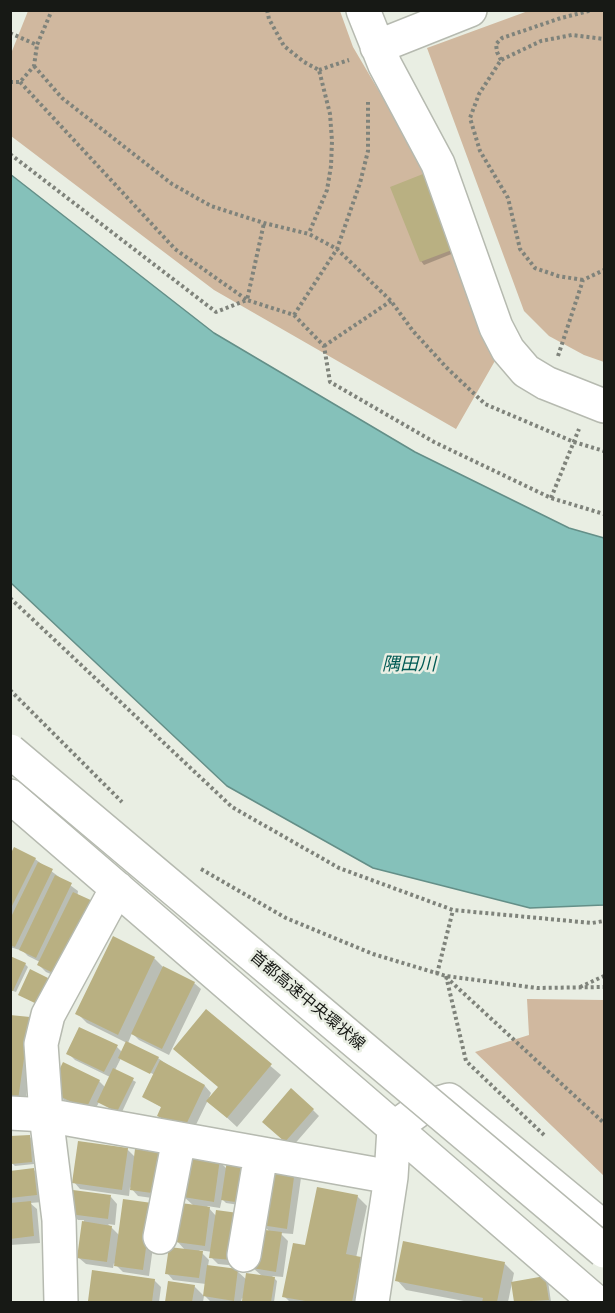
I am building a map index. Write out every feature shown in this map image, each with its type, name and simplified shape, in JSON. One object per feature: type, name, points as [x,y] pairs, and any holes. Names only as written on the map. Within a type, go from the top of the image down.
[{"type":"main road","points":[[363,10],[363,53],[438,164],[496,327],[508,350],[526,370],[549,384],[604,406]]},
{"type":"main road","points":[[363,53],[470,10]]},
{"type":"main road","name":"首都高速中央環状線","points":[[10,751],[604,1251]]},
{"type":"main road","name":"首都高速中央環状線","points":[[10,772],[604,1269]]},
{"type":"main road","points":[[10,796],[596,1302]]},
{"type":"main road","points":[[61,1302],[59,1220],[46,1115],[41,1044],[48,1015],[117,888]]},
{"type":"main road","points":[[372,1302],[390,1177],[394,1128],[420,1109],[449,1100],[604,1228]]},
{"type":"main road","points":[[10,1113],[46,1115],[390,1177]]},
{"type":"main road","points":[[160,1237],[179,1139]]},
{"type":"main road","points":[[244,1255],[261,1154]]},
{"type":"path","points":[[20,82],[34,66],[37,45],[52,10]]},
{"type":"path","points":[[267,10],[269,19],[284,46],[304,62],[319,69],[363,53]]},
{"type":"path","points":[[501,60],[496,44],[502,38],[592,10]]},
{"type":"path","points":[[10,33],[37,45]]},
{"type":"path","points":[[604,39],[572,35],[541,41],[501,60],[479,94],[470,118],[480,151],[508,198],[520,249],[536,268],[558,276],[583,280],[604,270]]},
{"type":"path","points":[[34,66],[62,98],[172,184],[211,206],[264,224],[309,234],[337,249],[391,301],[413,331],[485,404],[574,442],[604,452]]},
{"type":"path","points":[[309,234],[327,190],[332,166],[330,114],[319,69]]},
{"type":"path","points":[[10,82],[20,82],[175,249],[247,300],[294,315],[324,346],[330,382],[434,442],[551,498],[604,514]]},
{"type":"path","points":[[294,315],[337,249],[360,183],[368,151],[367,93]]},
{"type":"path","points":[[10,154],[216,312],[247,300]]},
{"type":"path","points":[[247,300],[264,224]]},
{"type":"path","points":[[549,384],[583,280]]},
{"type":"path","points":[[324,346],[391,301]]},
{"type":"path","points":[[551,498],[574,442]]},
{"type":"path","points":[[10,598],[232,807],[339,868],[453,910],[592,923],[604,921]]},
{"type":"path","points":[[10,690],[130,810]]},
{"type":"path","points":[[196,866],[286,918],[373,954],[437,974],[537,988],[604,987]]},
{"type":"path","points":[[437,974],[453,910]]},
{"type":"path","points":[[446,976],[604,1123]]},
{"type":"path","points":[[446,976],[466,1061],[551,1142]]},
{"type":"path","points":[[579,987],[604,976]]},
{"type":"shaded area","points":[[28,11],[340,11],[353,47],[426,171],[482,337],[496,359],[456,429],[214,290],[11,136],[10,56]]},
{"type":"shaded area","points":[[528,11],[604,11],[604,362],[584,355],[549,336],[524,311],[427,48]]},
{"type":"shaded area","points":[[527,999],[604,1000],[604,1176],[475,1052],[529,1035]]},
{"type":"water","name":"隅田川","points":[[10,174],[214,333],[415,452],[569,528],[604,538],[604,905],[530,908],[373,868],[227,786],[11,583]]},
{"type":"building","points":[[423,174],[452,250],[420,262],[390,187]]},
{"type":"building","points":[[14,847],[36,858],[10,910],[10,855]]},
{"type":"building","points":[[38,862],[53,869],[15,947],[10,945],[10,919]]},
{"type":"building","points":[[55,875],[72,883],[36,958],[19,950]]},
{"type":"building","points":[[73,892],[95,902],[59,976],[37,965]]},
{"type":"building","points":[[113,936],[155,957],[118,1035],[75,1014]]},
{"type":"building","points":[[10,956],[26,963],[13,991],[10,990]]},
{"type":"building","points":[[163,966],[195,982],[162,1049],[131,1034]]},
{"type":"building","points":[[30,969],[52,980],[39,1005],[18,995]]},
{"type":"building","points":[[206,1009],[272,1064],[227,1118],[206,1101],[218,1087],[173,1049]]},
{"type":"building","points":[[10,1015],[30,1017],[18,1100],[10,1099]]},
{"type":"building","points":[[79,1027],[118,1045],[104,1072],[66,1054]]},
{"type":"building","points":[[126,1041],[159,1057],[150,1074],[118,1058]]},
{"type":"building","points":[[160,1060],[205,1085],[184,1129],[157,1116],[161,1107],[142,1097]]},
{"type":"building","points":[[63,1062],[100,1080],[86,1109],[49,1091]]},
{"type":"building","points":[[113,1068],[134,1078],[117,1112],[97,1102]]},
{"type":"building","points":[[291,1088],[314,1109],[285,1142],[262,1122]]},
{"type":"building","points":[[30,1135],[32,1162],[11,1164],[10,1136]]},
{"type":"building","points":[[78,1141],[128,1148],[122,1190],[72,1183]]},
{"type":"building","points":[[135,1149],[165,1153],[159,1194],[130,1190]]},
{"type":"building","points":[[189,1155],[220,1159],[214,1202],[183,1197]]},
{"type":"building","points":[[227,1160],[248,1163],[243,1203],[221,1200]]},
{"type":"building","points":[[268,1167],[295,1170],[287,1229],[261,1225]]},
{"type":"building","points":[[34,1168],[37,1195],[10,1198],[10,1171]]},
{"type":"building","points":[[317,1187],[358,1195],[346,1254],[361,1257],[352,1302],[311,1302],[282,1297],[293,1243],[305,1245]]},
{"type":"building","points":[[73,1190],[111,1195],[108,1219],[69,1214]]},
{"type":"building","points":[[123,1199],[152,1203],[143,1270],[114,1266]]},
{"type":"building","points":[[31,1201],[34,1236],[10,1239],[10,1203]]},
{"type":"building","points":[[181,1203],[210,1207],[205,1246],[175,1242]]},
{"type":"building","points":[[216,1210],[238,1213],[232,1260],[209,1258]]},
{"type":"building","points":[[82,1221],[112,1226],[107,1262],[77,1258]]},
{"type":"building","points":[[257,1229],[282,1232],[276,1272],[252,1268]]},
{"type":"building","points":[[403,1241],[505,1262],[497,1302],[482,1302],[483,1298],[395,1281]]},
{"type":"building","points":[[169,1247],[203,1251],[199,1278],[165,1274]]},
{"type":"building","points":[[207,1265],[238,1269],[234,1301],[203,1296]]},
{"type":"building","points":[[92,1270],[155,1279],[152,1302],[88,1301]]},
{"type":"building","points":[[246,1273],[275,1277],[271,1302],[242,1301]]},
{"type":"building","points":[[545,1276],[549,1300],[514,1302],[511,1282]]},
{"type":"building","points":[[168,1281],[195,1285],[192,1302],[165,1302]]}]
